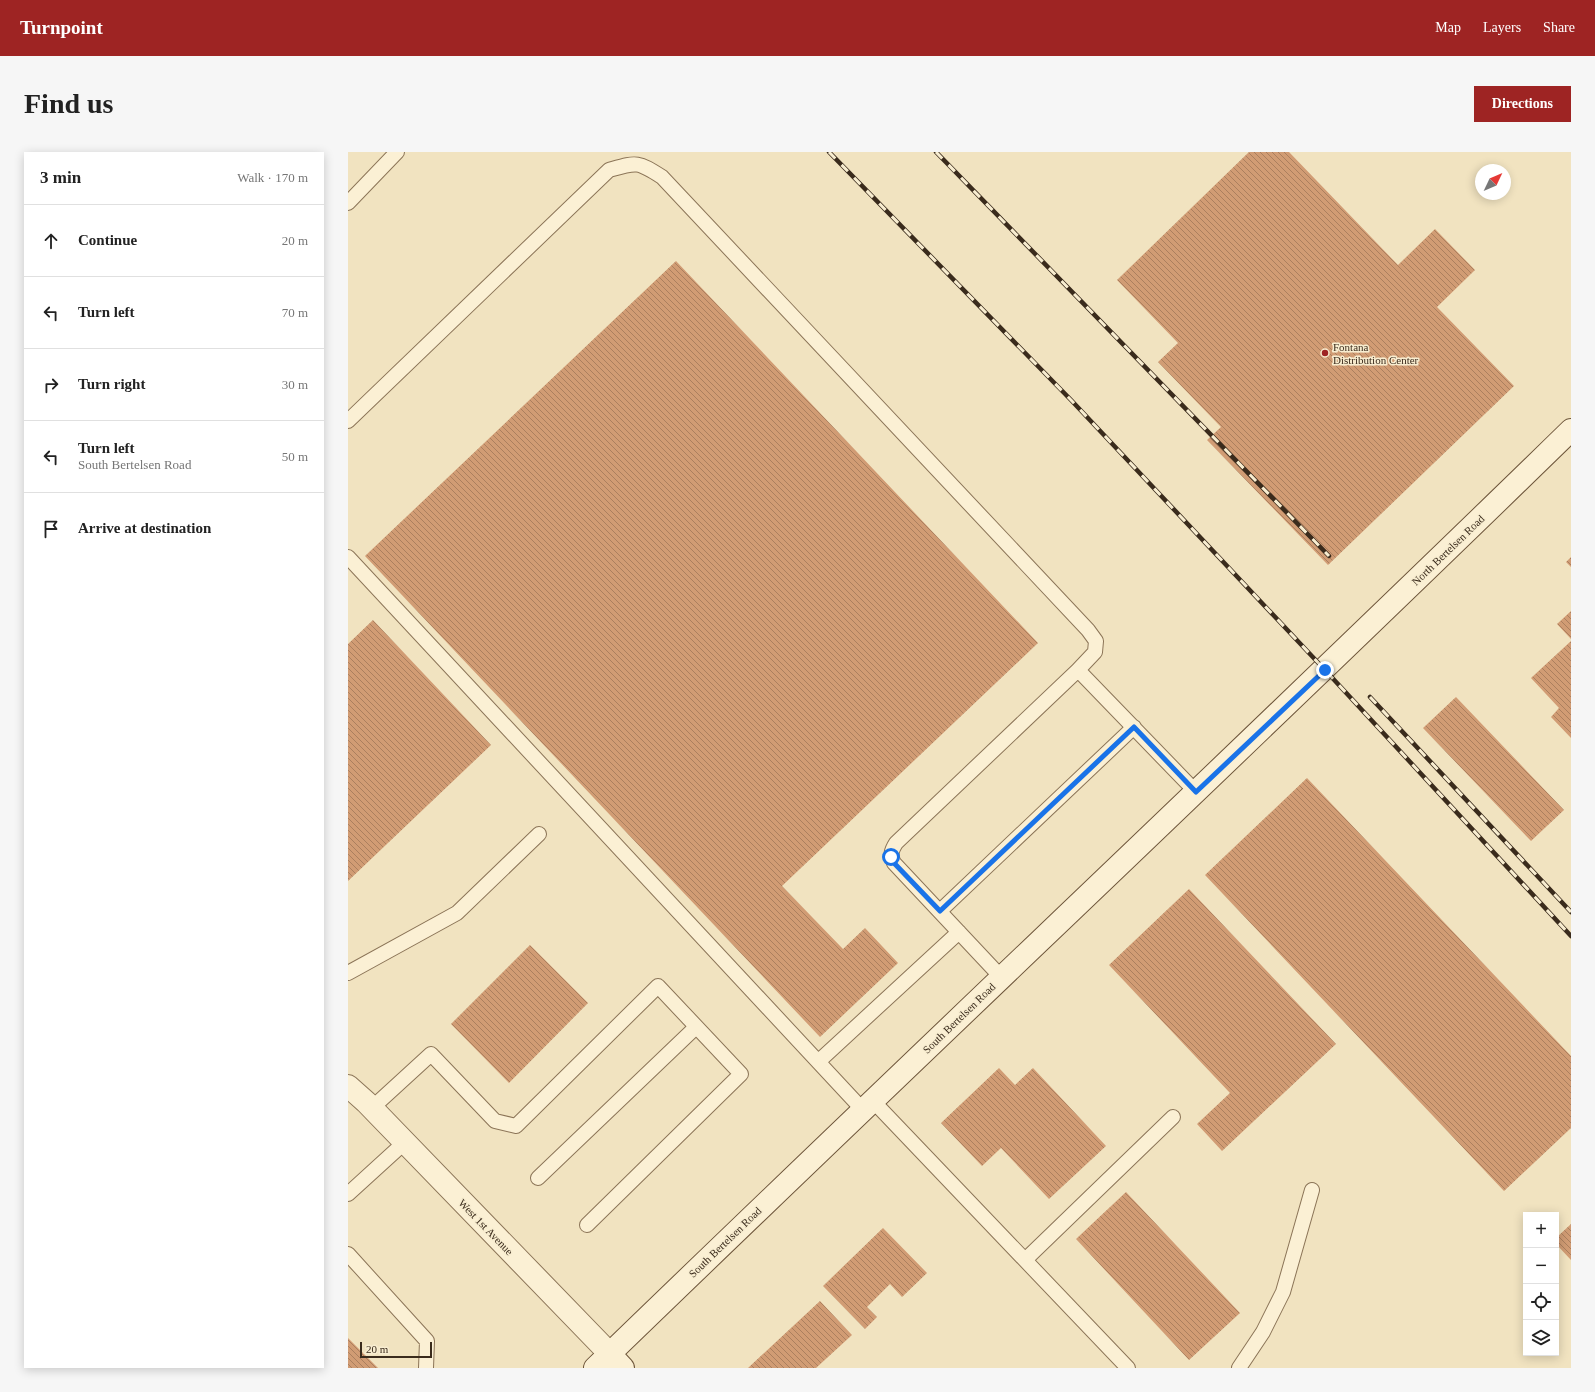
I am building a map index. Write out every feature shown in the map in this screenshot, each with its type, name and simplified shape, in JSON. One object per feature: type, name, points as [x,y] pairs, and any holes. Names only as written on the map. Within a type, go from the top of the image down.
[{"type":"street","name":"North Bertelsen Road","points":[[1325,670],[1571,430]]},
{"type":"street","name":"South Bertelsen Road","points":[[609,1363],[868,1105],[1325,670]]},
{"type":"street","name":"West 1st Avenue","points":[[348,1086],[372,1108],[609,1363]]},
{"type":"lane","points":[[348,203],[397,152]]},
{"type":"lane","points":[[348,421],[609,170],[630,164],[642,164],[662,176],[1088,630],[1096,641],[1095,652],[1078,670],[896,843],[891,850],[891,857],[894,863],[1002,978]]},
{"type":"lane","points":[[348,557],[819,1061],[868,1105],[1025,1260],[1128,1368]]},
{"type":"lane","points":[[1078,670],[1196,792]]},
{"type":"lane","points":[[940,911],[1134,727]]},
{"type":"lane","points":[[348,972],[457,913],[539,834]]},
{"type":"lane","points":[[819,1061],[959,932]]},
{"type":"lane","points":[[372,1108],[431,1054],[495,1121],[516,1126],[658,986],[741,1074],[587,1225]]},
{"type":"lane","points":[[538,1178],[696,1027]]},
{"type":"lane","points":[[1025,1260],[1173,1117]]},
{"type":"lane","points":[[348,1194],[404,1143]]},
{"type":"lane","points":[[1239,1368],[1263,1332],[1283,1292],[1312,1190]]},
{"type":"lane","points":[[348,1254],[427,1341],[426,1368]]},
{"type":"building","name":"Fontana Distribution Center","points":[[1249,152],[1289,152],[1398,265],[1435,229],[1475,270],[1437,307],[1514,386],[1328,565],[1207,440],[1221,427],[1158,362],[1178,343],[1117,280]]},
{"type":"building","points":[[676,261],[1038,643],[782,886],[843,949],[865,928],[898,963],[820,1037],[365,556]]},
{"type":"building","points":[[1571,557],[1571,567],[1566,562]]},
{"type":"building","points":[[1571,611],[1571,639],[1557,624]]},
{"type":"building","points":[[373,620],[491,745],[348,881],[348,644]]},
{"type":"building","points":[[1571,641],[1571,738],[1551,717],[1559,708],[1531,678]]},
{"type":"building","points":[[1456,697],[1564,810],[1531,841],[1423,728]]},
{"type":"building","points":[[1307,778],[1571,1056],[1571,1128],[1504,1191],[1205,875]]},
{"type":"building","points":[[1189,889],[1336,1044],[1222,1151],[1197,1124],[1230,1093],[1109,965]]},
{"type":"building","points":[[530,945],[588,1003],[509,1083],[451,1024]]},
{"type":"building","points":[[999,1068],[1015,1085],[1033,1068],[1106,1146],[1049,1199],[1001,1148],[982,1166],[941,1123]]},
{"type":"building","points":[[1126,1192],[1240,1313],[1189,1360],[1076,1239]]},
{"type":"building","points":[[1571,1224],[1571,1260],[1559,1247],[1559,1235]]},
{"type":"building","points":[[883,1228],[927,1273],[902,1297],[890,1284],[867,1307],[877,1317],[865,1329],[823,1286]]},
{"type":"building","points":[[820,1301],[852,1335],[816,1368],[748,1368]]},
{"type":"building","points":[[348,1338],[378,1368],[348,1368]]},
{"type":"railway","points":[[829,152],[1071,400],[1325,670],[1571,936]]},
{"type":"railway","points":[[936,152],[1329,556]]},
{"type":"railway","points":[[1370,697],[1571,912]]},
{"type":"place","name":"Fontana Distribution Center","points":[[1325,353]]},
{"type":"route","points":[[891,857],[894,863],[940,911],[1134,727],[1196,792],[1325,670]]}]
